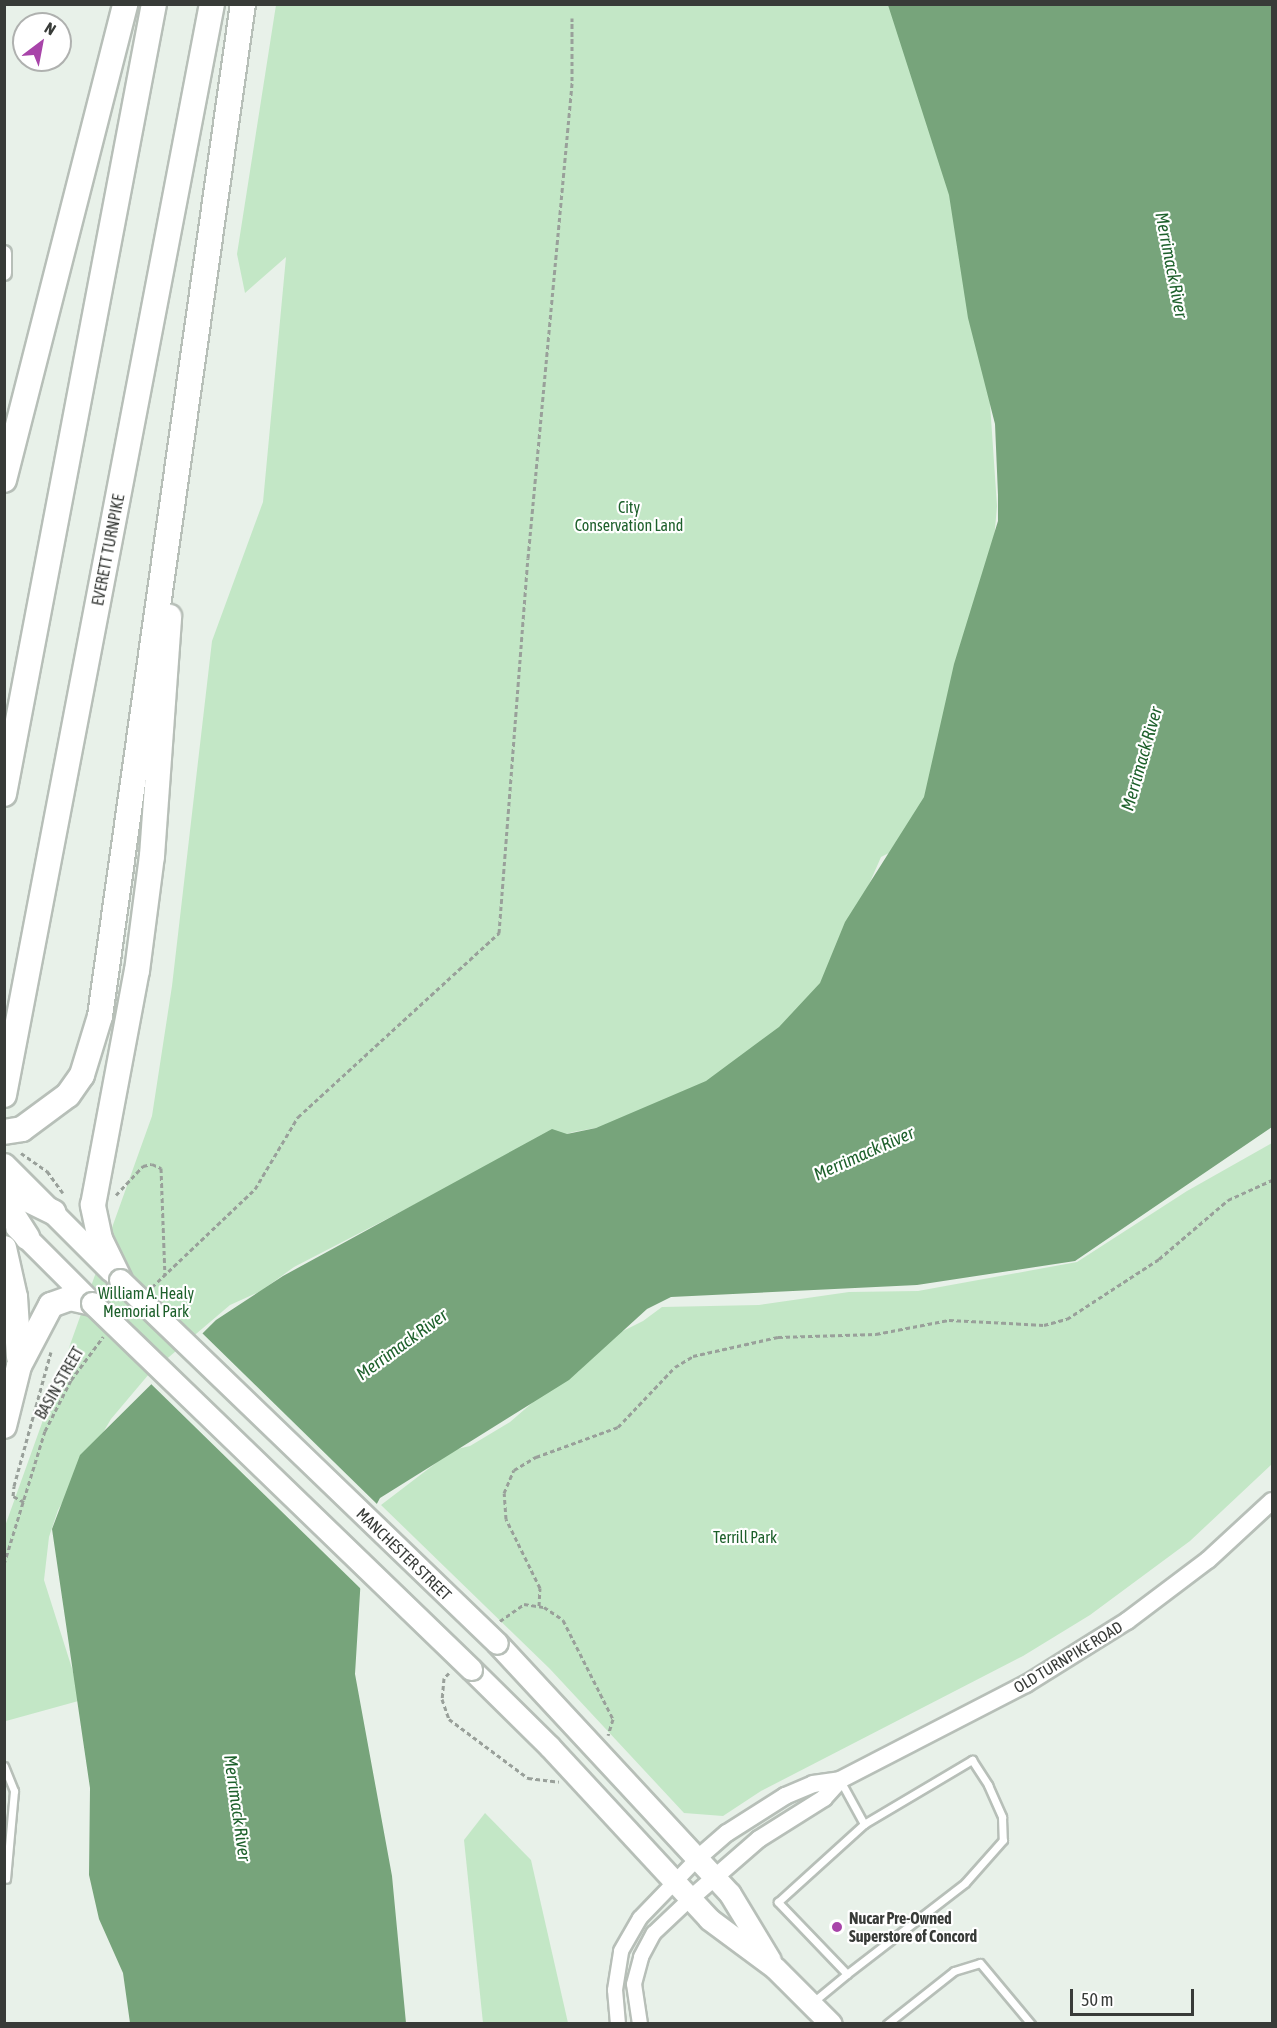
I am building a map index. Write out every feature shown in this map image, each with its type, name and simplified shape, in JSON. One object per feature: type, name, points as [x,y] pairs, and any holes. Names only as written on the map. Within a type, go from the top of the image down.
[{"type":"highway","points":[[4,480],[125,4]]},
{"type":"highway","points":[[4,794],[154,4]]},
{"type":"highway","name":"EVERETT TURNPIKE","points":[[6,1086],[212,4]]},
{"type":"highway","points":[[4,1132],[22,1129],[68,1095],[90,1054],[100,1016],[243,4]]},
{"type":"highway","points":[[120,1280],[99,1239],[93,1205],[137,971],[152,856],[182,423]]},
{"type":"highway","points":[[4,466],[14,438]]},
{"type":"highway","points":[[4,1188],[60,1205]]},
{"type":"highway","points":[[4,1201],[27,1237]]},
{"type":"highway","points":[[4,1248],[16,1306],[19,1366]]},
{"type":"highway","points":[[4,1426],[19,1366],[51,1305],[70,1298],[92,1303]]},
{"type":"main road","name":"MANCHESTER STREET","points":[[11,1158],[60,1205],[120,1280],[496,1643],[735,1899],[775,1968]]},
{"type":"main road","name":"MANCHESTER STREET","points":[[4,1216],[550,1747],[709,1919],[775,1968],[831,2024]]},
{"type":"street","points":[[4,253],[4,273]]},
{"type":"street","name":"OLD TURNPIKE ROAD","points":[[698,1858],[727,1833],[785,1796],[813,1784],[840,1780],[1026,1684],[1127,1621],[1214,1555],[1272,1501]]},
{"type":"street","name":"OLD TURNPIKE ROAD","points":[[690,1899],[759,1839],[824,1798],[840,1780]]},
{"type":"street","points":[[618,2024],[615,1990],[621,1952],[640,1918],[698,1858]]},
{"type":"street","points":[[640,2024],[634,1984],[641,1957],[654,1933],[690,1899]]},
{"type":"lane","points":[[812,2004],[847,1974],[965,1883],[1003,1840],[1002,1817],[988,1785],[972,1760],[864,1824],[778,1902],[847,1974]]},
{"type":"lane","points":[[4,1766],[14,1791],[6,1879]]},
{"type":"lane","points":[[840,1780],[864,1824]]},
{"type":"lane","points":[[890,2022],[954,1971],[980,1963],[1032,2024]]},
{"type":"path","points":[[150,1290],[255,1190],[298,1117],[500,933],[527,570],[572,81],[573,18]]},
{"type":"path","points":[[11,1158],[35,1159],[60,1205]]},
{"type":"path","points":[[112,1199],[143,1166],[152,1164],[161,1168],[165,1275]]},
{"type":"path","points":[[539,1606],[540,1588],[506,1519],[504,1493],[514,1470],[536,1457],[618,1427],[675,1367],[693,1356],[778,1337],[876,1334],[949,1320],[1044,1325],[1067,1319],[1159,1259],[1228,1200],[1272,1180]]},
{"type":"path","name":"BASIN STREET","points":[[4,1564],[45,1431],[71,1380],[111,1329]]},
{"type":"path","points":[[24,1502],[13,1496],[14,1486],[53,1344]]},
{"type":"green space","name":"City Conservation Land","points":[[276,5],[897,5],[931,97],[989,389],[997,506],[991,575],[970,695],[905,845],[881,857],[830,974],[757,1068],[635,1121],[573,1132],[524,1148],[294,1267],[261,1291],[230,1305],[149,1374],[111,1419],[58,1510],[49,1537],[44,1580],[82,1700],[6,1721],[4,1529],[152,1116],[172,986],[212,641],[263,502],[286,257],[245,293],[237,254]]},
{"type":"green space","name":"Terrill Park","points":[[1272,1143],[1272,1464],[1190,1541],[1090,1615],[1023,1656],[761,1791],[723,1816],[684,1813],[550,1669],[381,1505],[453,1450],[470,1446],[510,1422],[561,1378],[578,1372],[603,1341],[643,1321],[662,1307],[759,1305],[849,1292],[918,1291],[1077,1262],[1187,1191]]},
{"type":"green space","points":[[485,1813],[531,1860],[568,2023],[483,2023],[464,1840]]},
{"type":"water","name":"Merrimack River","points":[[888,5],[1272,5],[1272,1127],[1075,1261],[917,1285],[671,1297],[647,1309],[569,1380],[380,1498],[364,1528],[355,1674],[392,1876],[406,2023],[130,2023],[123,1973],[99,1919],[89,1875],[90,1788],[52,1529],[80,1455],[216,1320],[283,1276],[552,1129],[567,1134],[596,1128],[706,1081],[779,1027],[820,983],[845,922],[924,797],[954,664],[998,521],[995,424],[968,318],[949,195]]},
{"type":"pier","points":[[200,1331],[379,1506],[367,1529],[363,1591],[148,1381]]},
{"type":"place","name":"Nucar Pre-Owned Superstore of Concord","points":[[837,1927]]},
{"type":"park label","name":"William A. Healy Memorial Park","points":[[146,1302]]}]
